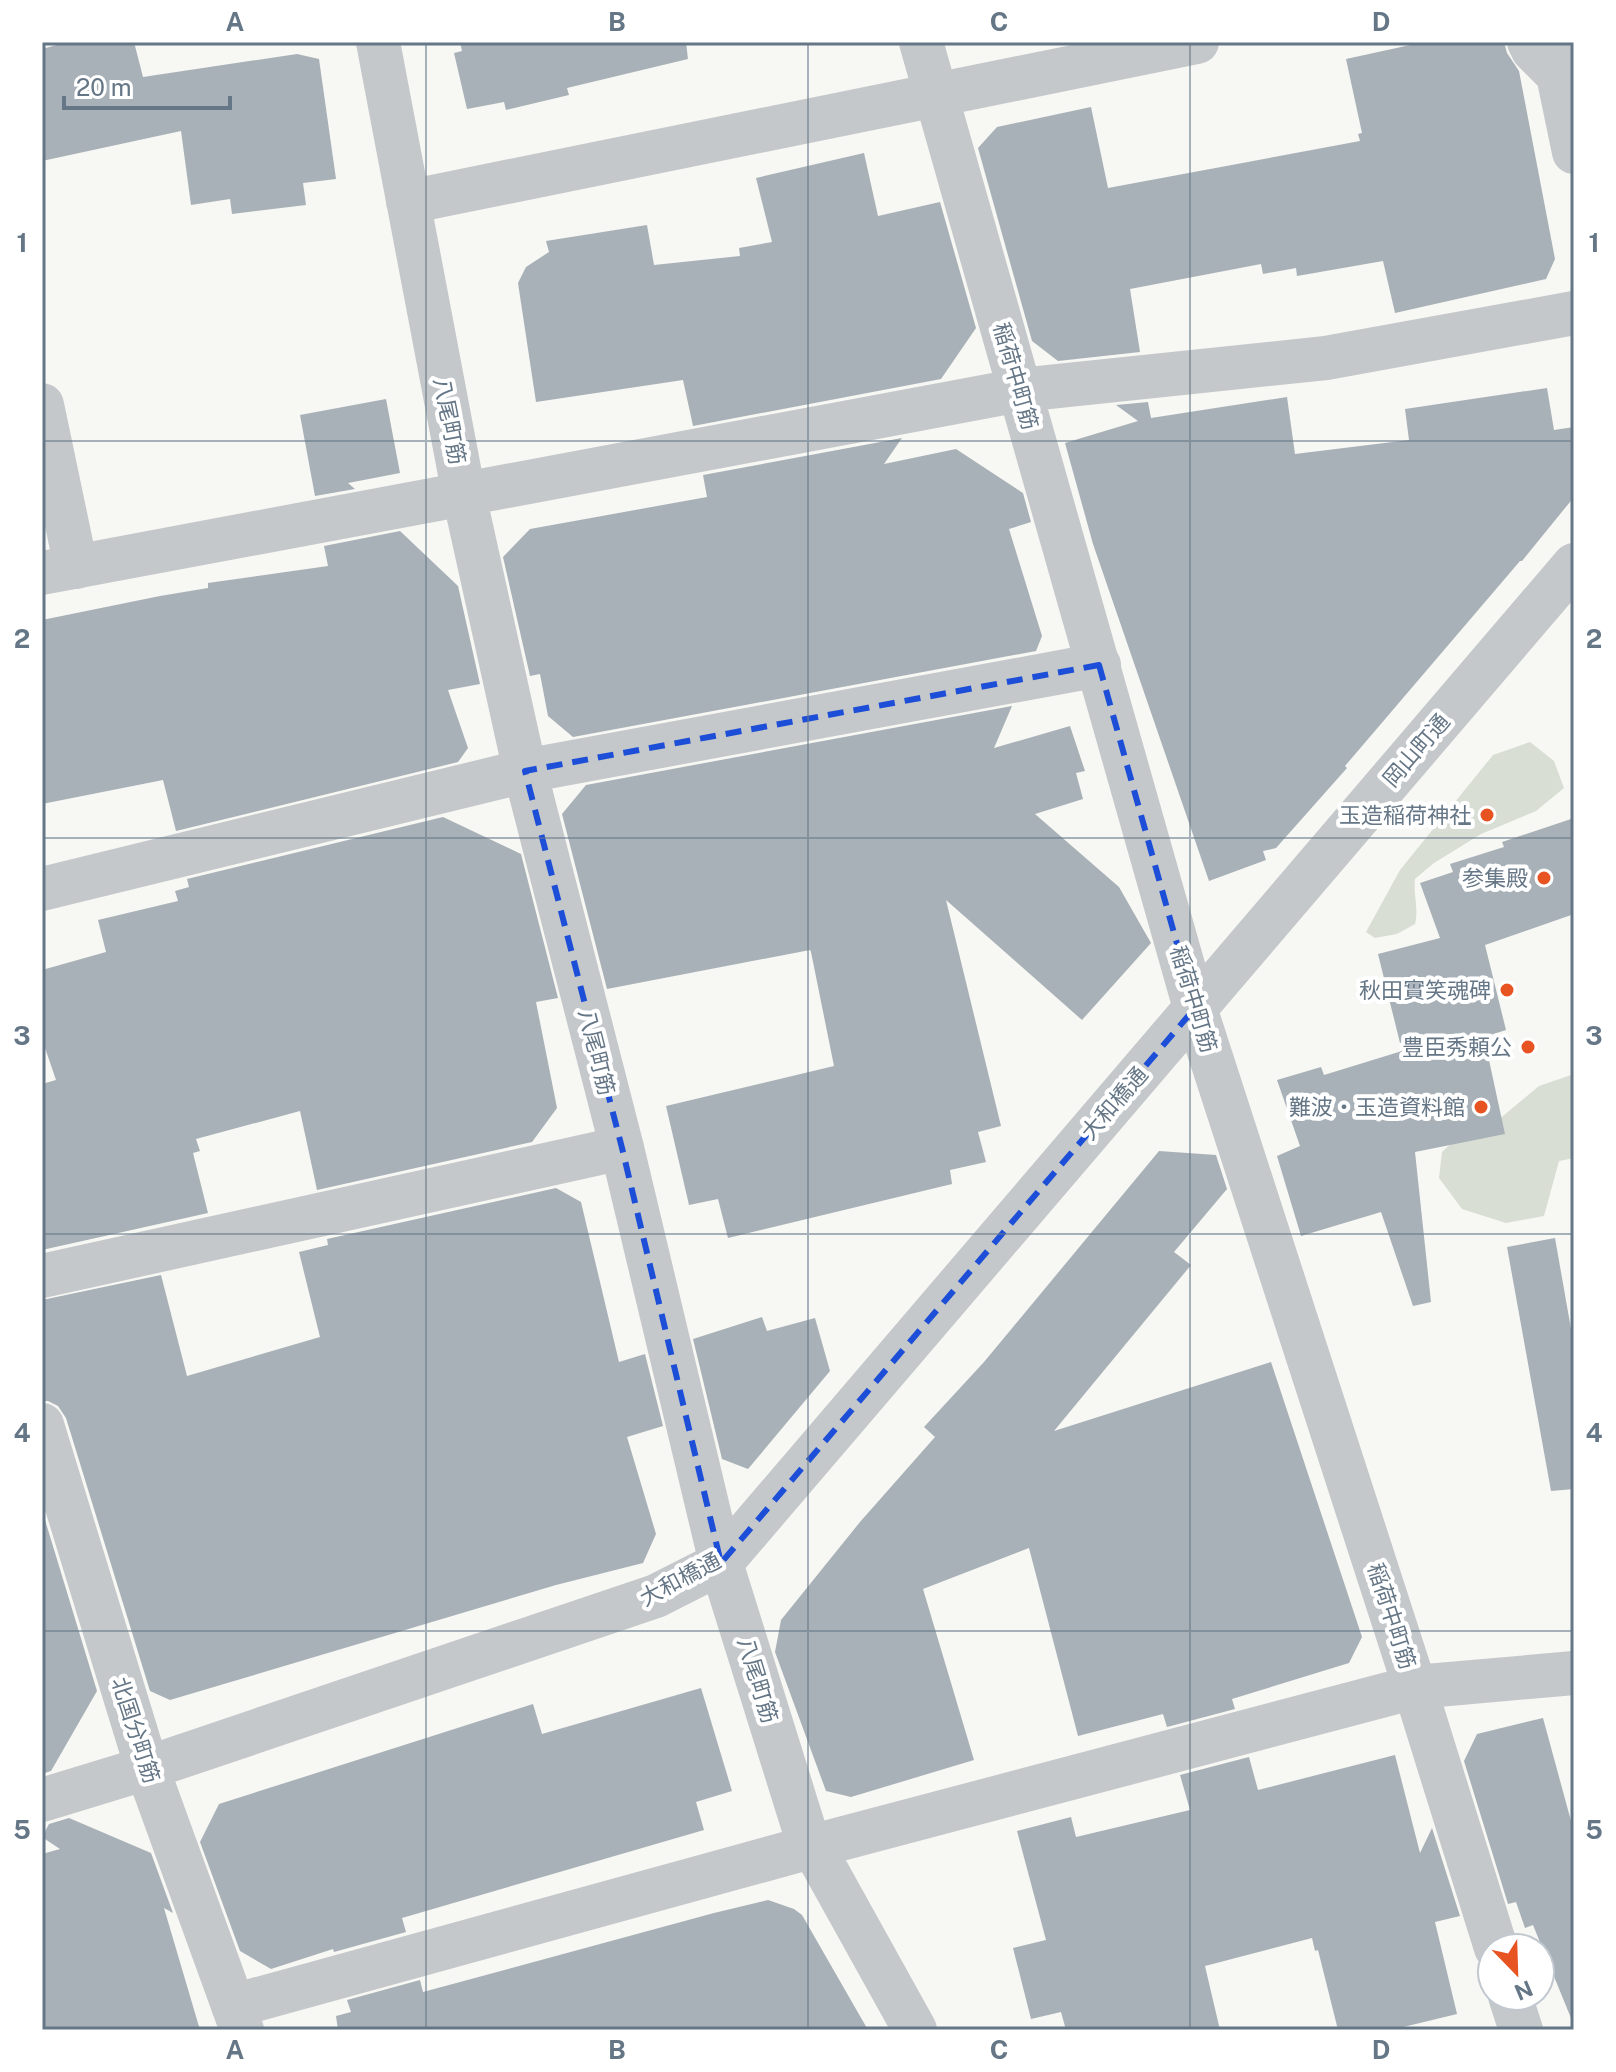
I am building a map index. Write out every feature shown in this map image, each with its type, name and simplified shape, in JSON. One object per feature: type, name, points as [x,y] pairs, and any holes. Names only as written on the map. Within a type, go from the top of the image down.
[{"type":"street","name":"八尾町筋","points":[[378,42],[464,495],[525,771],[622,1148],[721,1563],[805,1832],[915,2030]]},
{"type":"street","name":"稲荷中町筋","points":[[921,42],[1195,1008],[1491,1932]]},
{"type":"street","points":[[408,202],[1197,42]]},
{"type":"street","points":[[1529,42],[1533,50],[1564,58],[1572,138]]},
{"type":"street","points":[[42,405],[59,570],[1020,390],[1326,358],[1574,313]]},
{"type":"street","name":"岡山町通","points":[[1195,1008],[1574,565]]},
{"type":"street","points":[[42,889],[525,771],[1099,665]]},
{"type":"street","name":"大和橋通","points":[[42,1800],[147,1768],[656,1596],[721,1563],[1195,1008]]},
{"type":"street","points":[[42,1276],[622,1148]]},
{"type":"street","name":"北国分町筋","points":[[42,1425],[147,1768],[238,2018]]},
{"type":"street","points":[[238,2018],[814,1846],[1415,1687],[1574,1673]]},
{"type":"highlighted area","points":[[1099,665],[1195,1008],[721,1563],[622,1148],[525,771]]},
{"type":"shaded area","points":[[1530,742],[1554,761],[1564,788],[1536,811],[1481,834],[1434,863],[1415,879],[1415,924],[1397,934],[1375,938],[1366,932],[1400,870],[1493,755]]},
{"type":"shaded area","points":[[1574,1074],[1574,1158],[1559,1161],[1544,1216],[1506,1223],[1462,1209],[1439,1178],[1442,1152],[1458,1137],[1491,1126],[1539,1086]]},
{"type":"building","points":[[68,42],[134,42],[143,77],[297,54],[319,59],[336,179],[303,183],[306,205],[232,214],[230,199],[191,205],[181,131],[42,161],[42,49]]},
{"type":"building","points":[[460,42],[686,42],[688,59],[567,88],[569,95],[506,110],[504,102],[467,109],[454,53],[462,51]]},
{"type":"building","points":[[1424,42],[1504,42],[1519,71],[1555,259],[1546,279],[1395,313],[1383,261],[1297,276],[1296,268],[1263,274],[1261,264],[1130,289],[1140,352],[1058,361],[1032,341],[978,148],[997,127],[1091,107],[1108,188],[1360,141],[1358,134],[1362,133],[1346,59]]},
{"type":"building","points":[[864,153],[878,216],[940,202],[976,328],[941,379],[693,426],[683,380],[536,402],[518,283],[526,267],[549,252],[546,241],[647,225],[654,265],[740,256],[739,248],[772,242],[756,178]]},
{"type":"building","points":[[1547,388],[1554,430],[1574,427],[1574,497],[1345,766],[1347,768],[1276,848],[1263,851],[1266,860],[1209,881],[1093,544],[1065,443],[1138,421],[1116,405],[1148,402],[1151,418],[1287,397],[1295,454],[1409,440],[1405,409]]},
{"type":"building","points":[[386,399],[400,473],[348,483],[355,489],[315,496],[300,415]]},
{"type":"building","points":[[902,438],[884,464],[956,449],[1023,493],[1031,522],[1009,529],[1042,636],[1036,651],[573,737],[548,716],[540,674],[530,676],[503,557],[530,529],[707,497],[703,475]]},
{"type":"building","points":[[400,531],[458,586],[480,684],[448,690],[468,748],[458,762],[176,831],[163,780],[42,804],[42,620],[208,588],[208,583],[328,566],[324,546]]},
{"type":"building","points":[[1012,706],[994,748],[1070,726],[1085,771],[1076,773],[1083,799],[1035,814],[1119,887],[1151,943],[1082,1020],[946,900],[1001,1126],[978,1132],[986,1162],[950,1170],[952,1184],[728,1238],[718,1199],[689,1205],[666,1106],[834,1066],[811,952],[607,989],[562,814],[586,785]]},
{"type":"building","points":[[443,817],[521,854],[558,998],[536,1002],[557,1108],[532,1142],[317,1190],[300,1111],[196,1139],[200,1151],[193,1153],[208,1213],[42,1250],[42,1084],[56,1080],[42,1039],[42,970],[106,952],[98,920],[178,901],[175,891],[189,887],[187,879]]},
{"type":"building","points":[[1574,818],[1574,914],[1485,945],[1506,1030],[1484,1037],[1505,1134],[1415,1152],[1431,1302],[1413,1306],[1381,1212],[1301,1236],[1277,1156],[1300,1146],[1277,1080],[1321,1067],[1324,1075],[1402,1051],[1378,954],[1440,938],[1420,883],[1453,872],[1450,864],[1504,847],[1502,842]]},
{"type":"building","points":[[1159,1151],[1216,1155],[1227,1189],[1174,1252],[1191,1265],[1054,1431],[1271,1362],[1362,1637],[1349,1663],[1232,1699],[1235,1709],[1167,1727],[1163,1714],[1078,1736],[1029,1548],[923,1589],[974,1760],[851,1797],[826,1791],[775,1652],[781,1620],[860,1522],[935,1437],[924,1427],[984,1362]]},
{"type":"building","points":[[556,1188],[581,1202],[619,1362],[645,1354],[663,1426],[627,1437],[656,1534],[643,1563],[556,1585],[170,1700],[150,1691],[66,1418],[58,1406],[42,1401],[42,1300],[161,1275],[187,1376],[320,1337],[299,1252],[328,1245],[327,1239]]},
{"type":"building","points":[[1555,1238],[1574,1346],[1574,1489],[1551,1491],[1507,1247]]},
{"type":"building","points":[[762,1317],[767,1331],[815,1318],[830,1371],[748,1469],[722,1459],[693,1339]]},
{"type":"building","points":[[42,1510],[97,1691],[51,1771],[42,1774]]},
{"type":"building","points":[[701,1688],[732,1791],[696,1802],[704,1830],[402,1918],[406,1932],[334,1952],[333,1949],[271,1969],[240,1951],[200,1842],[219,1804],[533,1704],[542,1734]]},
{"type":"building","points":[[1543,1718],[1574,1832],[1573,2023],[1556,1981],[1556,1932],[1536,1932],[1533,1925],[1525,1928],[1516,1902],[1508,1904],[1464,1761],[1477,1734]]},
{"type":"building","points":[[1395,1755],[1420,1853],[1432,1828],[1460,1916],[1435,1922],[1457,2014],[1391,2030],[1338,2030],[1318,1950],[1315,1951],[1312,1938],[1205,1966],[1220,2030],[1066,2030],[1061,2012],[1031,2019],[1013,1948],[1046,1940],[1017,1831],[1071,1817],[1076,1837],[1190,1810],[1180,1775],[1249,1757],[1258,1790]]},
{"type":"building","points":[[69,1818],[151,1853],[173,1913],[164,1908],[200,2030],[42,2030],[42,1854],[60,1849],[42,1837],[49,1824]]},
{"type":"building","points":[[768,1900],[802,1915],[868,2030],[338,2030],[336,2016],[351,2012],[347,2000],[420,1980],[423,1992]]},
{"type":"place","name":"玉造稲荷神社","points":[[1487,815]]},
{"type":"place","name":"参集殿","points":[[1544,878]]},
{"type":"place","name":"秋田實笑魂碑","points":[[1507,990]]},
{"type":"place","name":"豊臣秀頼公","points":[[1528,1047]]},
{"type":"place","name":"難波・玉造資料館","points":[[1481,1107]]}]
